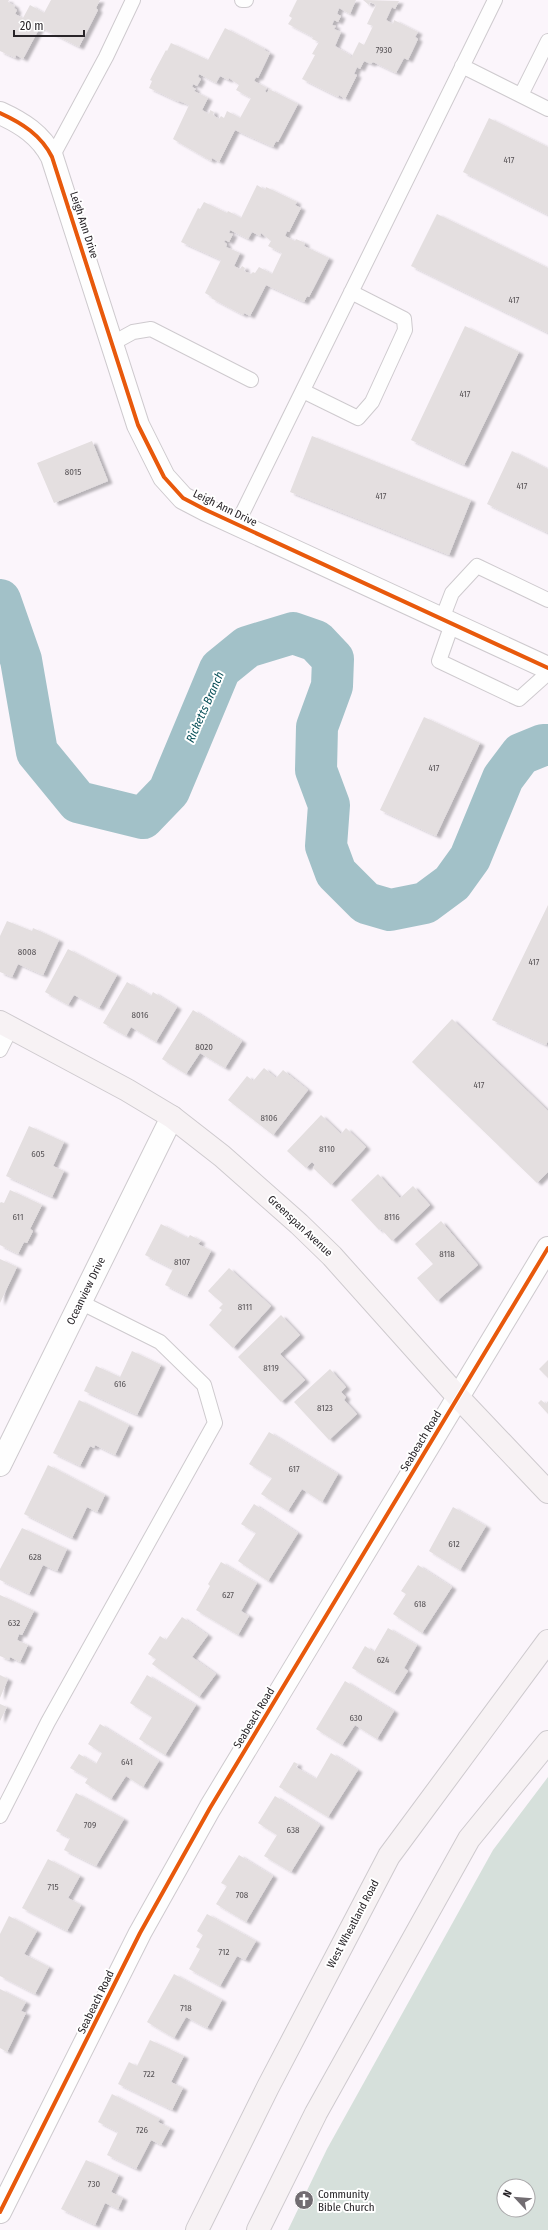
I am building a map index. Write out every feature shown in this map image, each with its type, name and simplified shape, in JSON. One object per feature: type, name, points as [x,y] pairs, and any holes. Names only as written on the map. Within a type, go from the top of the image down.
[{"type":"main road","name":"Greenspan Avenue","points":[[5,1025],[120,1086],[172,1117],[222,1156],[299,1224],[332,1256],[458,1397],[548,1492]]},
{"type":"main road","name":"West Wheatland Road","points":[[197,2230],[268,2087],[389,1856],[548,1641]]},
{"type":"main road","points":[[258,2230],[316,2113],[470,1839],[548,1742]]},
{"type":"street","name":"Leigh Ann Drive","points":[[0,113],[23,124],[46,145],[52,157],[113,343],[138,425],[164,477],[183,498],[548,668]]},
{"type":"street","name":"Oceanview Drive","points":[[0,1465],[172,1117]]},
{"type":"street","name":"Seabeach Road","points":[[0,2212],[140,1933],[206,1815],[548,1248]]},
{"type":"lane","points":[[52,157],[106,57],[133,0]]},
{"type":"lane","points":[[237,524],[495,0]]},
{"type":"lane","points":[[521,95],[548,41]]},
{"type":"lane","points":[[462,66],[548,108]]},
{"type":"lane","points":[[303,391],[358,418],[372,402],[405,330],[404,318],[352,292]]},
{"type":"lane","points":[[113,343],[133,332],[151,329],[251,380]]},
{"type":"lane","points":[[548,600],[477,566],[452,593],[439,661],[519,699],[548,672]]},
{"type":"lane","points":[[0,1050],[5,1025]]},
{"type":"lane","points":[[0,1816],[48,1722],[215,1423],[204,1385],[160,1342],[80,1302]]},
{"type":"shaded area","points":[[548,1777],[548,2230],[288,2230],[327,2149],[493,1850]]},
{"type":"building","points":[[0,0],[9,0],[8,2],[15,6],[14,8],[17,10],[15,14],[23,18],[30,5],[44,13],[51,0],[100,0],[96,8],[98,10],[79,47],[40,27],[23,59],[16,55],[15,58],[0,51]]},
{"type":"building","points":[[297,0],[356,0],[350,14],[339,8],[337,14],[341,16],[338,22],[334,20],[332,25],[336,26],[334,29],[341,32],[335,46],[350,55],[351,58],[359,42],[364,45],[373,26],[367,24],[376,5],[370,2],[369,5],[363,0],[399,1],[395,9],[392,7],[386,20],[393,24],[394,20],[418,32],[415,37],[418,39],[408,60],[404,58],[396,73],[373,62],[371,64],[364,61],[360,69],[357,67],[354,74],[357,75],[345,99],[339,95],[338,97],[302,79],[315,55],[312,54],[319,42],[312,39],[313,37],[288,24],[292,18],[289,16]]},
{"type":"building","points":[[225,28],[270,53],[258,78],[256,77],[254,81],[267,88],[265,91],[267,93],[269,89],[298,104],[278,142],[276,141],[273,147],[235,130],[219,162],[212,158],[211,161],[173,139],[189,105],[149,88],[152,81],[150,80],[171,43],[208,60]],"holes":[[[199,74],[216,83],[220,76],[228,80],[229,78],[239,85],[236,90],[251,98],[240,118],[227,111],[224,118],[221,116],[219,119],[213,115],[214,112],[210,110],[209,114],[202,110],[208,98],[194,91],[196,89],[192,87],[193,84],[197,86],[201,79],[198,77]]]},
{"type":"building","points":[[489,118],[548,147],[548,215],[463,172]]},
{"type":"building","points":[[257,185],[265,190],[266,187],[297,202],[295,205],[301,208],[289,232],[287,231],[285,236],[295,241],[296,239],[305,243],[304,246],[329,258],[309,297],[307,296],[304,302],[266,285],[250,316],[244,313],[243,315],[211,298],[212,297],[205,293],[221,260],[181,242],[198,208],[200,209],[204,202],[227,213],[228,211],[241,218]],"holes":[[[230,230],[248,239],[252,232],[260,236],[261,233],[271,241],[268,246],[282,253],[272,274],[259,267],[255,273],[253,272],[251,274],[244,271],[245,268],[242,266],[240,269],[234,266],[240,253],[226,247],[227,244],[224,242],[225,240],[229,242],[233,234],[229,233]]]},
{"type":"building","points":[[437,214],[548,268],[548,333],[411,266]]},
{"type":"building","points":[[465,326],[519,352],[464,465],[411,440]]},
{"type":"building","points":[[312,436],[471,500],[449,555],[290,492]]},
{"type":"building","points":[[92,441],[108,481],[54,503],[37,463]]},
{"type":"building","points":[[512,451],[548,469],[548,533],[487,504]]},
{"type":"building","points":[[424,717],[480,743],[436,836],[380,810]]},
{"type":"building","points":[[548,905],[548,1041],[546,1045],[492,1020]]},
{"type":"building","points":[[7,921],[32,931],[33,928],[59,940],[43,975],[18,964],[12,977],[0,972],[0,936]]},
{"type":"building","points":[[68,949],[117,975],[99,1008],[74,995],[68,1005],[45,992]]},
{"type":"building","points":[[127,982],[151,996],[153,992],[177,1007],[156,1042],[131,1027],[126,1036],[103,1023]]},
{"type":"building","points":[[193,1010],[242,1041],[225,1068],[200,1053],[186,1074],[162,1059]]},
{"type":"building","points":[[452,1019],[548,1111],[548,1172],[537,1183],[412,1062]]},
{"type":"building","points":[[264,1068],[276,1078],[283,1070],[308,1090],[273,1135],[228,1100],[247,1076],[253,1081]]},
{"type":"building","points":[[321,1115],[341,1134],[346,1128],[366,1147],[331,1185],[313,1168],[315,1165],[312,1162],[306,1168],[287,1151]]},
{"type":"building","points":[[29,1126],[64,1142],[53,1166],[64,1171],[52,1197],[6,1176]]},
{"type":"building","points":[[378,1174],[400,1198],[413,1186],[430,1205],[392,1241],[381,1229],[379,1230],[351,1200]]},
{"type":"building","points":[[10,1190],[42,1205],[30,1229],[33,1231],[27,1243],[24,1242],[18,1254],[0,1245],[0,1203],[4,1203]]},
{"type":"building","points":[[441,1221],[478,1265],[437,1301],[417,1278],[433,1264],[415,1244]]},
{"type":"building","points":[[161,1224],[188,1238],[190,1235],[201,1241],[198,1244],[211,1251],[187,1296],[165,1285],[173,1269],[145,1255]]},
{"type":"building","points":[[0,1259],[17,1267],[0,1303]]},
{"type":"building","points":[[229,1268],[271,1306],[233,1348],[209,1325],[222,1310],[219,1308],[223,1304],[208,1291]]},
{"type":"building","points":[[281,1315],[300,1335],[280,1354],[305,1380],[281,1402],[238,1357]]},
{"type":"building","points":[[132,1351],[161,1365],[137,1415],[84,1391],[96,1366],[120,1377]]},
{"type":"building","points":[[548,1360],[548,1378],[539,1369]]},
{"type":"building","points":[[330,1369],[346,1387],[341,1392],[346,1397],[344,1400],[357,1414],[329,1440],[294,1402]]},
{"type":"building","points":[[79,1400],[129,1425],[115,1455],[95,1445],[94,1448],[90,1446],[80,1466],[53,1453]]},
{"type":"building","points":[[541,1400],[546,1404],[548,1401],[548,1414],[538,1403]]},
{"type":"building","points":[[269,1432],[338,1474],[322,1502],[302,1489],[288,1511],[261,1494],[272,1478],[249,1464]]},
{"type":"building","points":[[48,1465],[105,1495],[97,1512],[87,1507],[72,1538],[24,1514]]},
{"type":"building","points":[[254,1504],[298,1533],[268,1581],[238,1561],[256,1533],[241,1524]]},
{"type":"building","points":[[453,1507],[486,1526],[460,1570],[429,1551]]},
{"type":"building","points":[[22,1528],[67,1549],[57,1571],[43,1565],[29,1594],[0,1580],[0,1569]]},
{"type":"building","points":[[221,1562],[257,1583],[241,1611],[249,1616],[238,1635],[196,1610],[210,1586],[208,1584]]},
{"type":"building","points":[[418,1565],[452,1587],[422,1633],[393,1614],[406,1594],[401,1591]]},
{"type":"building","points":[[0,1595],[34,1611],[22,1635],[19,1634],[17,1640],[28,1645],[20,1662],[10,1657],[9,1660],[0,1656]]},
{"type":"building","points":[[182,1617],[208,1635],[192,1657],[216,1674],[199,1697],[152,1664],[156,1659],[148,1654],[160,1636],[166,1640]]},
{"type":"building","points":[[388,1628],[417,1645],[404,1668],[408,1671],[394,1693],[352,1668],[365,1646],[374,1652]]},
{"type":"building","points":[[0,1675],[8,1679],[0,1698]]},
{"type":"building","points":[[147,1675],[196,1705],[165,1755],[139,1739],[152,1717],[130,1703]]},
{"type":"building","points":[[345,1681],[394,1711],[377,1739],[355,1725],[342,1745],[316,1729]]},
{"type":"building","points":[[0,1704],[7,1707],[0,1721]]},
{"type":"building","points":[[100,1724],[159,1761],[143,1787],[126,1776],[111,1799],[85,1783],[88,1778],[70,1768],[79,1754],[96,1764],[102,1753],[88,1744]]},
{"type":"building","points":[[331,1753],[358,1770],[328,1817],[279,1787],[294,1762],[298,1764],[296,1767],[316,1779]]},
{"type":"building","points":[[76,1793],[124,1819],[96,1866],[64,1850],[70,1838],[56,1831]]},
{"type":"building","points":[[275,1796],[320,1825],[291,1872],[264,1856],[277,1835],[258,1823]]},
{"type":"building","points":[[239,1855],[273,1876],[246,1922],[216,1904],[227,1886],[221,1883]]},
{"type":"building","points":[[48,1859],[80,1876],[68,1898],[81,1905],[67,1931],[22,1908]]},
{"type":"building","points":[[207,1914],[256,1941],[245,1960],[237,1956],[220,1986],[189,1969],[200,1949],[196,1947],[203,1935],[197,1931]]},
{"type":"building","points":[[9,1916],[37,1931],[24,1954],[49,1967],[35,1994],[0,1976],[0,1934]]},
{"type":"building","points":[[174,1974],[222,2000],[207,2028],[186,2017],[174,2038],[147,2022]]},
{"type":"building","points":[[0,1989],[26,2002],[21,2011],[26,2013],[7,2052],[0,2048]]},
{"type":"building","points":[[150,2040],[184,2056],[171,2082],[183,2088],[172,2110],[118,2084],[129,2062],[137,2066]]},
{"type":"building","points":[[112,2094],[160,2119],[158,2122],[170,2128],[161,2145],[151,2140],[136,2169],[107,2155],[118,2132],[98,2122]]},
{"type":"building","points":[[86,2160],[119,2175],[111,2192],[123,2198],[118,2209],[105,2203],[95,2225],[61,2209]]},
{"type":"waterway","name":"Ricketts Branch","points":[[0,600],[21,660],[37,752],[78,802],[143,818],[169,791],[220,669],[247,647],[293,633],[316,641],[333,659],[332,686],[317,727],[316,770],[329,805],[326,846],[336,873],[366,903],[390,910],[425,903],[452,883],[470,858],[503,778],[521,754],[543,745],[548,745]]},
{"type":"cycle path","points":[[0,113],[30,130],[48,149],[52,157],[138,425],[164,477],[183,498],[548,668]]},
{"type":"cycle path","points":[[0,2212],[140,1933],[210,1808],[548,1248]]},
{"type":"place","name":"Community Bible Church","points":[[304,2200]]}]
